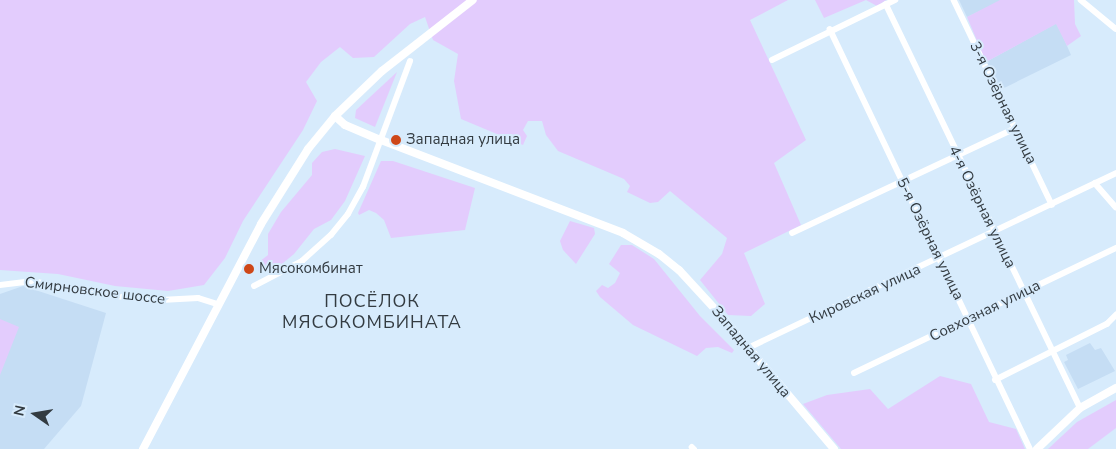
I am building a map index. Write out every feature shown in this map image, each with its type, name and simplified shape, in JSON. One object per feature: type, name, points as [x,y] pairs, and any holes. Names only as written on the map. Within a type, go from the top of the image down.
[{"type":"street","points":[[143,449],[218,304],[280,192],[335,116],[382,71],[473,0]]},
{"type":"street","points":[[772,60],[830,29],[895,0]]},
{"type":"street","name":"3-я Озёрная улица","points":[[954,0],[1014,129],[1052,205]]},
{"type":"street","points":[[1081,0],[1116,29]]},
{"type":"street","name":"4-я Озёрная улица","points":[[886,4],[1080,408]]},
{"type":"street","name":"5-я Озёрная улица","points":[[830,29],[901,181],[941,259],[995,380],[1030,449]]},
{"type":"street","points":[[254,286],[302,261],[331,235],[363,187],[410,61]]},
{"type":"street","name":"Западная улица","points":[[335,116],[345,125],[623,233],[647,246],[679,270],[834,449]]},
{"type":"street","points":[[792,233],[1014,129]]},
{"type":"street","name":"Кировская улица","points":[[748,348],[941,259],[1116,173]]},
{"type":"street","points":[[1095,183],[1116,207]]},
{"type":"street","name":"Совхозная улица","points":[[854,372],[968,320],[1116,248]]},
{"type":"street","name":"Смирновское шоссе","points":[[0,285],[31,281],[130,298],[162,300],[198,298],[218,304]]},
{"type":"street","points":[[995,380],[1107,324],[1116,315]]},
{"type":"street","points":[[1037,449],[1080,408],[1116,388]]},
{"type":"shaded area","points":[[0,0],[788,0],[750,20],[806,140],[774,163],[801,225],[744,253],[765,304],[751,316],[728,315],[700,280],[722,254],[727,238],[670,191],[658,202],[650,203],[627,192],[630,186],[624,179],[558,151],[546,135],[542,121],[528,121],[523,130],[527,136],[523,145],[461,119],[454,81],[458,54],[433,40],[425,17],[410,24],[374,57],[353,58],[340,47],[321,62],[306,82],[317,101],[303,130],[243,221],[225,258],[204,285],[168,291],[115,286],[58,274],[0,270]]},
{"type":"shaded area","points":[[815,0],[866,0],[824,18]]},
{"type":"shaded area","points":[[866,0],[886,0],[877,6]]},
{"type":"shaded area","points":[[959,0],[1000,0],[1001,1],[967,17]]},
{"type":"shaded area","points":[[1000,0],[1074,0],[1075,24],[1081,36],[1067,46],[1056,24],[986,62],[967,17]]},
{"type":"shaded area","points":[[1057,23],[1071,55],[1000,90],[986,62]]},
{"type":"shaded area","points":[[397,72],[375,127],[355,118],[356,110]]},
{"type":"shaded area","points":[[335,149],[365,156],[345,201],[331,220],[314,229],[294,254],[277,268],[262,273],[258,271],[259,262],[268,255],[268,234],[281,212],[312,175],[312,163],[322,152]]},
{"type":"shaded area","points":[[381,161],[393,161],[475,188],[465,230],[391,238],[384,220],[376,213],[369,210],[359,215],[358,213]]},
{"type":"shaded area","points":[[570,221],[594,228],[595,234],[576,264],[563,250],[560,241]]},
{"type":"shaded area","points":[[621,245],[632,245],[654,259],[700,316],[734,350],[732,353],[718,347],[706,348],[697,356],[633,325],[600,297],[596,291],[602,285],[608,288],[615,283],[620,273],[609,264]]},
{"type":"shaded area","points":[[23,286],[106,313],[81,406],[44,449],[0,449],[0,294]]},
{"type":"shaded area","points":[[0,319],[19,327],[0,375]]},
{"type":"shaded area","points":[[1090,343],[1095,350],[1101,348],[1115,371],[1078,389],[1064,362],[1068,360],[1066,355]]},
{"type":"shaded area","points":[[940,376],[971,384],[989,422],[1016,429],[1025,449],[841,449],[803,404],[827,395],[870,389],[888,409]]},
{"type":"shaded area","points":[[1116,400],[1116,428],[1088,449],[1048,449],[1077,422]]},
{"type":"place","name":"Западная улица","points":[[396,140]]},
{"type":"place","name":"Мясокомбинат","points":[[249,269]]},
{"type":"district","name":"ПОСЁЛОК МЯСОКОМБИНАТА","points":[[372,312]]}]
